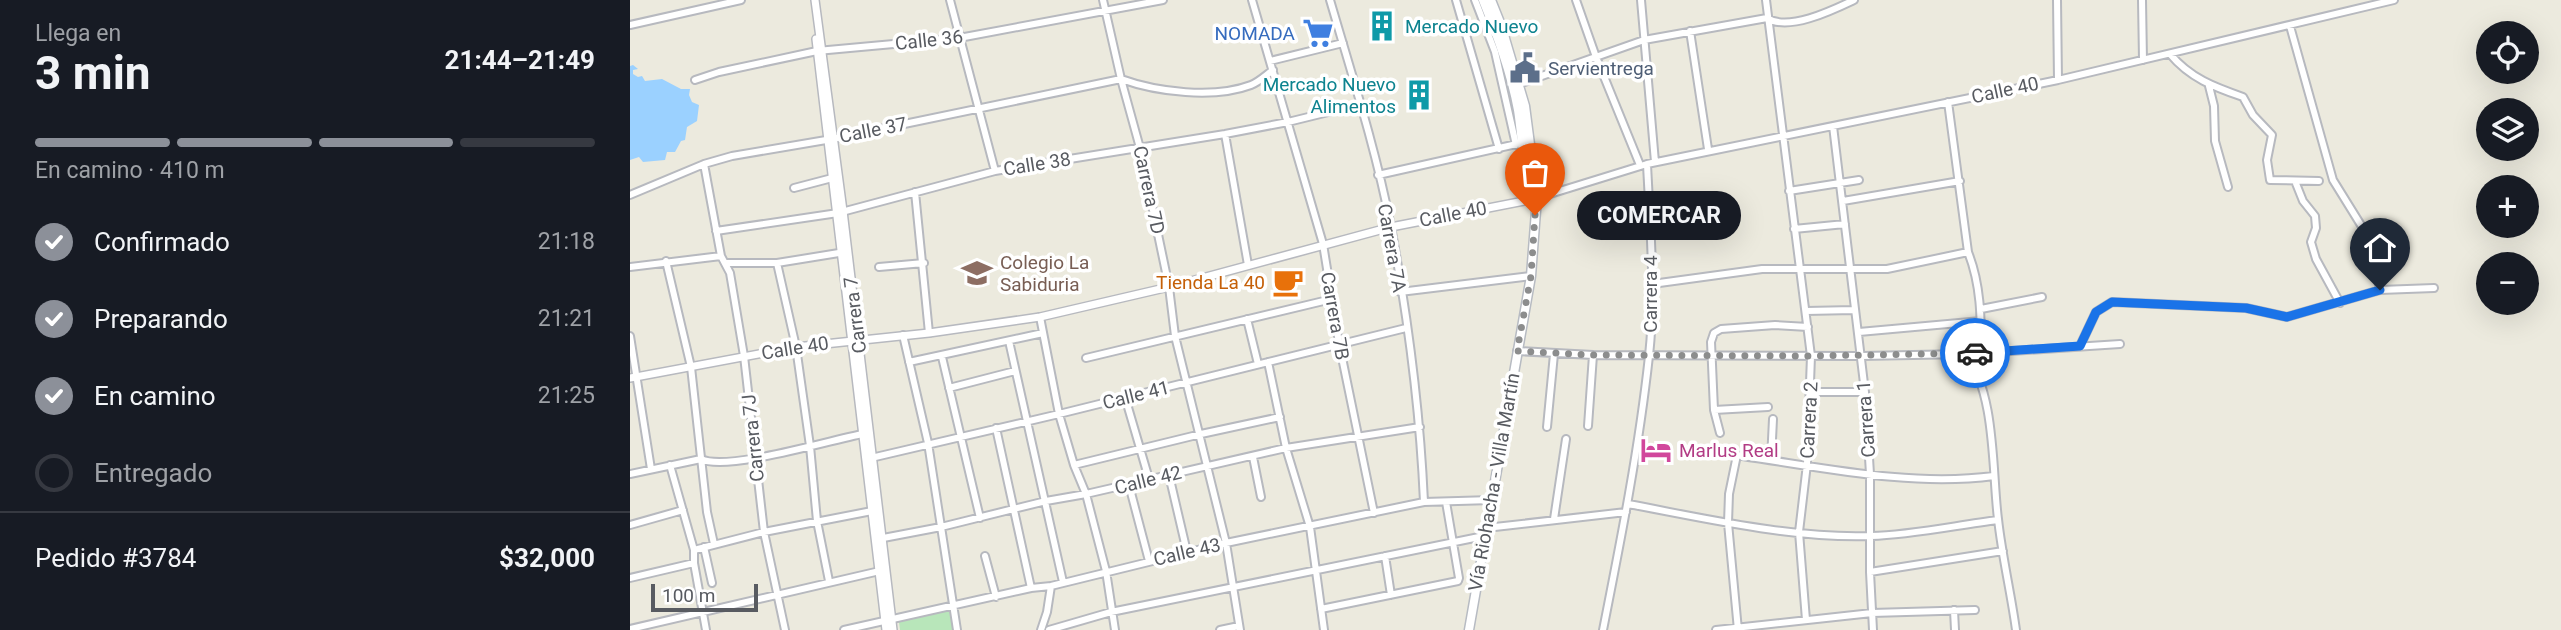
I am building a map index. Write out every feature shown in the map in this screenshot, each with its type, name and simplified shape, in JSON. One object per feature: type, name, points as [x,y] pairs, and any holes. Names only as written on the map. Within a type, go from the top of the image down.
[{"type":"main road","points":[[1483,0],[1512,86],[1534,199]]},
{"type":"main road","points":[[1491,0],[1525,106],[1523,143]]},
{"type":"main road","name":"Vía Riohacha - Villa Martín","points":[[1469,630],[1531,276],[1534,199]]},
{"type":"street","points":[[630,25],[705,4],[741,0]]},
{"type":"street","name":"Carrera 7","points":[[812,0],[889,619],[893,630]]},
{"type":"street","points":[[950,0],[995,171]]},
{"type":"street","name":"Carrera 7D","points":[[1103,0],[1140,148],[1169,287],[1175,336],[1226,543],[1240,628]]},
{"type":"street","name":"Calle 36","points":[[695,80],[719,72],[820,50],[959,37],[1163,0]]},
{"type":"street","name":"Carrera 7B","points":[[1252,0],[1323,244],[1339,343],[1374,513]]},
{"type":"street","name":"Carrera 7A","points":[[1330,0],[1361,104],[1391,226],[1420,427],[1424,502]]},
{"type":"street","points":[[1456,0],[1499,149]]},
{"type":"street","points":[[1378,175],[1523,143],[1495,52],[1475,0]]},
{"type":"street","name":"Carrera 4","points":[[1576,0],[1596,57],[1643,165],[1652,284],[1649,355],[1628,504],[1603,630]]},
{"type":"street","points":[[1640,0],[1655,162]]},
{"type":"street","points":[[1766,0],[1768,18],[1774,23],[1791,22],[1826,13],[1854,0]]},
{"type":"street","points":[[2057,0],[2058,80]]},
{"type":"street","points":[[2142,0],[2143,60]]},
{"type":"street","name":"Calle 40","points":[[634,377],[796,346],[929,333],[1040,317],[1169,287],[1391,226],[1534,199],[1643,165],[1709,149],[1782,137],[2058,80],[2394,0]]},
{"type":"street","points":[[1519,84],[1644,40],[1768,18]]},
{"type":"street","name":"Carrera 2","points":[[1768,18],[1811,356],[1807,464],[1798,532],[1806,620]]},
{"type":"street","points":[[2290,26],[2333,180],[2364,230],[2372,251],[2380,290]]},
{"type":"street","points":[[1690,31],[1709,149]]},
{"type":"street","points":[[1270,61],[1343,43]]},
{"type":"street","points":[[2169,54],[2180,67],[2209,86],[2243,97],[2253,115],[2270,132],[2272,138],[2267,160],[2270,180],[2319,181]]},
{"type":"street","points":[[1121,79],[1147,88],[1172,92],[1233,91],[1254,84],[1273,70]]},
{"type":"street","name":"Calle 37","points":[[630,194],[704,164],[732,156],[830,139],[1121,79]]},
{"type":"street","points":[[2209,86],[2214,106],[2215,141],[2228,187]]},
{"type":"street","points":[[1948,102],[1968,252],[1976,272],[1981,309],[1981,353]]},
{"type":"street","name":"Calle 38","points":[[716,232],[840,212],[995,171],[1224,134],[1361,104]]},
{"type":"street","name":"Carrera 1","points":[[1833,126],[1865,391],[1870,474],[1873,630]]},
{"type":"street","points":[[1224,134],[1248,265]]},
{"type":"street","name":"Carrera 7J","points":[[704,164],[716,232],[723,259],[730,273],[744,356],[764,531],[785,630]]},
{"type":"street","points":[[794,188],[835,177]]},
{"type":"street","points":[[1789,191],[1859,180]]},
{"type":"street","points":[[1843,201],[1960,181]]},
{"type":"street","points":[[2295,181],[2303,201],[2315,216],[2316,228],[2311,242],[2316,259],[2340,303]]},
{"type":"street","points":[[915,192],[929,333]]},
{"type":"street","points":[[1794,229],[1845,224]]},
{"type":"street","points":[[630,267],[666,261],[723,259],[777,264],[845,252]]},
{"type":"street","points":[[1652,284],[1762,269],[1888,270],[1968,252]]},
{"type":"street","points":[[666,261],[691,367],[707,512],[714,544]]},
{"type":"street","points":[[777,264],[796,346],[817,521],[829,581]]},
{"type":"street","points":[[878,267],[923,264]]},
{"type":"street","points":[[1400,292],[1531,276]]},
{"type":"street","points":[[2080,346],[2096,312],[2112,302],[2246,308],[2287,317],[2380,290],[2434,288]]},
{"type":"street","points":[[1981,309],[2042,297]]},
{"type":"street","points":[[1086,358],[1332,299]]},
{"type":"street","points":[[1806,311],[1854,310]]},
{"type":"street","points":[[1040,317],[1059,414],[1086,495],[1106,571],[1115,630]]},
{"type":"street","points":[[1247,319],[1258,364]]},
{"type":"street","points":[[1859,332],[1981,321]]},
{"type":"street","points":[[1720,433],[1714,410],[1711,342],[1714,333],[1721,329],[1775,325],[1808,327]]},
{"type":"street","name":"Calle 41","points":[[869,458],[1027,422],[1406,328]]},
{"type":"street","points":[[909,362],[1043,333]]},
{"type":"street","points":[[903,335],[928,443],[957,630]]},
{"type":"street","points":[[630,336],[634,377],[651,469]]},
{"type":"street","points":[[1009,341],[1063,582]]},
{"type":"street","points":[[1517,351],[1592,355],[1861,356],[1965,354],[2120,344]]},
{"type":"street","points":[[1547,427],[1554,354]]},
{"type":"street","points":[[1965,354],[1979,373],[1988,419],[1998,520],[2016,630]]},
{"type":"street","points":[[1588,426],[1592,355]]},
{"type":"street","points":[[942,357],[980,518]]},
{"type":"street","points":[[1268,362],[1286,448],[1310,527],[1324,630]]},
{"type":"street","points":[[949,388],[1016,370]]},
{"type":"street","points":[[1811,391],[1865,391]]},
{"type":"street","points":[[1125,397],[1149,479]]},
{"type":"street","points":[[1714,410],[1768,407]]},
{"type":"street","points":[[1074,465],[1200,433],[1280,417]]},
{"type":"street","points":[[1771,460],[1773,419]]},
{"type":"street","name":"Calle 42","points":[[879,539],[1046,501],[1086,495],[1208,464],[1253,457],[1286,448],[1420,427]]},
{"type":"street","points":[[996,428],[1031,588]]},
{"type":"street","points":[[630,474],[701,459],[709,463],[754,458],[866,433]]},
{"type":"street","points":[[1554,519],[1566,439]]},
{"type":"street","points":[[1712,452],[1870,474],[1958,481],[1994,476]]},
{"type":"street","points":[[1737,455],[1729,494],[1728,523],[1738,629]]},
{"type":"street","points":[[1253,457],[1261,497]]},
{"type":"street","points":[[670,466],[694,550],[706,630]]},
{"type":"street","points":[[1169,475],[1187,552]]},
{"type":"street","points":[[1129,485],[1149,561]]},
{"type":"street","name":"Calle 43","points":[[844,630],[1031,588],[1051,586],[1226,543],[1424,502],[1492,500]]},
{"type":"street","points":[[1321,609],[1458,581],[1446,502]]},
{"type":"street","points":[[1628,504],[1728,523],[1798,532],[1871,536],[1998,520]]},
{"type":"street","points":[[630,525],[683,510]]},
{"type":"street","points":[[694,550],[764,531],[876,510]]},
{"type":"street","points":[[1049,630],[1111,612],[1454,542],[1485,532],[1554,519],[1626,512]]},
{"type":"street","points":[[704,547],[712,583]]},
{"type":"street","points":[[1870,572],[2003,551]]},
{"type":"street","points":[[985,556],[996,597]]},
{"type":"street","points":[[1385,556],[1391,595]]},
{"type":"street","points":[[630,578],[694,563]]},
{"type":"street","points":[[630,629],[883,570]]},
{"type":"street","points":[[1041,630],[1051,586]]},
{"type":"street","points":[[1954,610],[1955,630]]},
{"type":"street","points":[[1716,630],[1872,613],[1975,610]]},
{"type":"street","name":"Carrera 7","points":[[886,630],[889,619]]},
{"type":"street","points":[[1220,630],[1240,628]]},
{"type":"green space","points":[[951,608],[954,630],[900,630],[899,622]]},
{"type":"water","points":[[630,66],[638,69],[633,70],[633,74],[642,76],[645,81],[662,79],[681,89],[690,89],[692,102],[699,105],[697,121],[687,127],[685,140],[681,141],[675,152],[667,152],[665,160],[643,162],[639,157],[630,160]]},
{"type":"way so far","points":[[1535,215],[1534,254],[1517,351],[1592,355],[1811,356],[1975,353]]},
{"type":"place","name":"Mercado Nuevo","points":[[1382,26]]},
{"type":"place","name":"NOMADA","points":[[1318,33]]},
{"type":"place","name":"Servientrega","points":[[1525,68]]},
{"type":"place","name":"Mercado Nuevo Alimentos","points":[[1419,95]]},
{"type":"place","name":"COMERCAR","points":[[1535,215]]},
{"type":"place","name":"Colegio La Sabiduria","points":[[977,273]]},
{"type":"place","name":"Tienda La 40","points":[[1288,282]]},
{"type":"place","name":"Marlus Real","points":[[1656,450]]},
{"type":"route","points":[[1975,353],[2080,346],[2096,312],[2112,302],[2246,308],[2287,317],[2380,290]]}]
